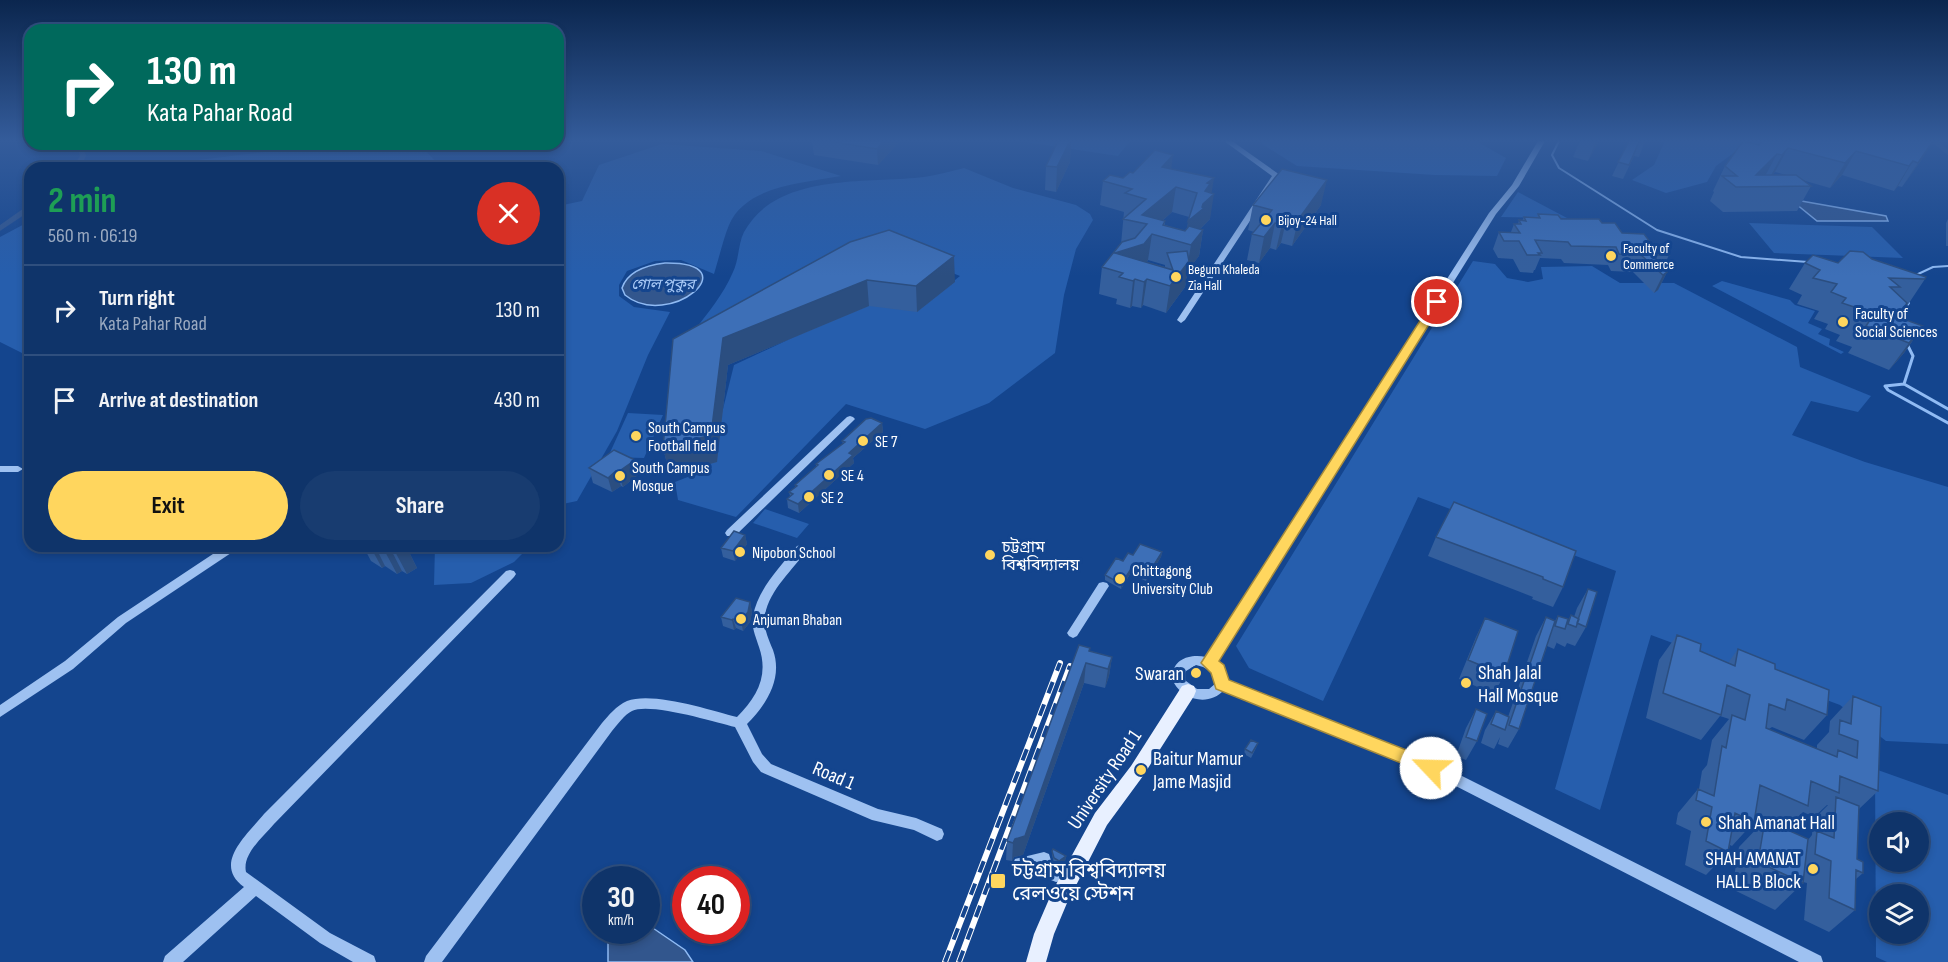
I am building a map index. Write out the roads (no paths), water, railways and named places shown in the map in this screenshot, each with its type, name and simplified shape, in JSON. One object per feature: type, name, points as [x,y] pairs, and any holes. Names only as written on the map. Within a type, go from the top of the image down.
[{"type":"main road","name":"University Road 1","points":[[1036,962],[1044,934],[1072,873],[1101,819],[1133,777],[1188,691]]},
{"type":"street","points":[[1181,320],[1268,186]]},
{"type":"street","points":[[1209,663],[1491,218],[1515,186]]},
{"type":"street","points":[[1220,646],[1491,218]]},
{"type":"street","points":[[731,533],[850,419]]},
{"type":"street","points":[[0,469],[18,469]]},
{"type":"street","points":[[432,962],[607,727],[624,709],[636,704],[647,705],[693,712],[739,723],[753,711],[762,698],[771,668],[758,628],[759,613],[770,590],[801,549]]},
{"type":"street","points":[[0,712],[69,665],[122,620],[224,552]]},
{"type":"street","points":[[368,962],[325,938],[240,876],[237,864],[241,854],[262,828],[510,574]]},
{"type":"street","points":[[1072,633],[1103,586]]},
{"type":"street","points":[[1196,660],[1209,663],[1218,670],[1222,684],[1215,693],[1195,694],[1188,691],[1178,678],[1180,668],[1196,660]]},
{"type":"street","points":[[1222,684],[1336,731],[1395,751],[1449,776],[1815,962]]},
{"type":"street","name":"Road 1","points":[[739,723],[748,736],[759,762],[766,768],[877,814],[916,824],[938,834]]},
{"type":"street","points":[[1020,864],[1029,865],[1031,862],[1044,859],[1046,871],[1050,870],[1056,875],[1072,873]]},
{"type":"street","points":[[171,962],[255,887]]},
{"type":"water","points":[[1790,199],[1886,216],[1888,221],[1817,221]]},
{"type":"water","name":"গোল পুকুর","points":[[665,263],[690,266],[701,273],[702,282],[694,292],[680,300],[662,305],[643,304],[625,295],[622,288],[634,273],[652,265]]},
{"type":"water","points":[[660,933],[672,941],[672,944],[685,950],[693,962],[608,962],[608,944],[660,944]]},
{"type":"waterway","points":[[1587,186],[1657,230],[1741,257],[1808,262]]},
{"type":"waterway","points":[[0,229],[24,212]]},
{"type":"waterway","points":[[1916,275],[1933,267],[1948,266]]},
{"type":"waterway","points":[[1900,318],[1909,303]]},
{"type":"waterway","points":[[1904,384],[1913,356],[1907,344]]},
{"type":"waterway","points":[[1904,384],[1948,409]]},
{"type":"waterway","points":[[1904,384],[1885,386],[1888,390],[1948,423]]},
{"type":"railway","points":[[945,962],[1060,663]]},
{"type":"railway","points":[[959,962],[1070,666]]},
{"type":"place","name":"Bijoy-24 Hall","points":[[1266,220]]},
{"type":"place","name":"Faculty of Commerce","points":[[1611,256]]},
{"type":"place","name":"Begum Khaleda Zia Hall","points":[[1176,277]]},
{"type":"place","name":"Faculty of Social Sciences","points":[[1843,322]]},
{"type":"place","name":"South Campus Football field","points":[[636,436]]},
{"type":"place","name":"SE 7","points":[[863,441]]},
{"type":"place","name":"SE 4","points":[[829,475]]},
{"type":"place","name":"South Campus Mosque","points":[[620,476]]},
{"type":"place","name":"SE 2","points":[[809,497]]},
{"type":"place","name":"Nipobon School","points":[[740,552]]},
{"type":"place","name":"চট্টগ্রাম বিশ্ববিদ্যালয়","points":[[990,555]]},
{"type":"place","name":"Chittagong University Club","points":[[1120,579]]},
{"type":"place","name":"Anjuman Bhaban","points":[[741,619]]},
{"type":"place","name":"Swaran","points":[[1196,673]]},
{"type":"place","name":"Shah Jalal Hall Mosque","points":[[1466,683]]},
{"type":"place","name":"Baitur Mamur Jame Masjid","points":[[1141,770]]},
{"type":"place","name":"Shah Amanat Hall","points":[[1706,822]]},
{"type":"place","name":"SHAH AMANAT HALL B Block","points":[[1813,869]]},
{"type":"place","name":"চট্টগ্রাম বিশ্ববিদ্যালয় রেলওয়ে স্টেশন","points":[[998,881]]}]
